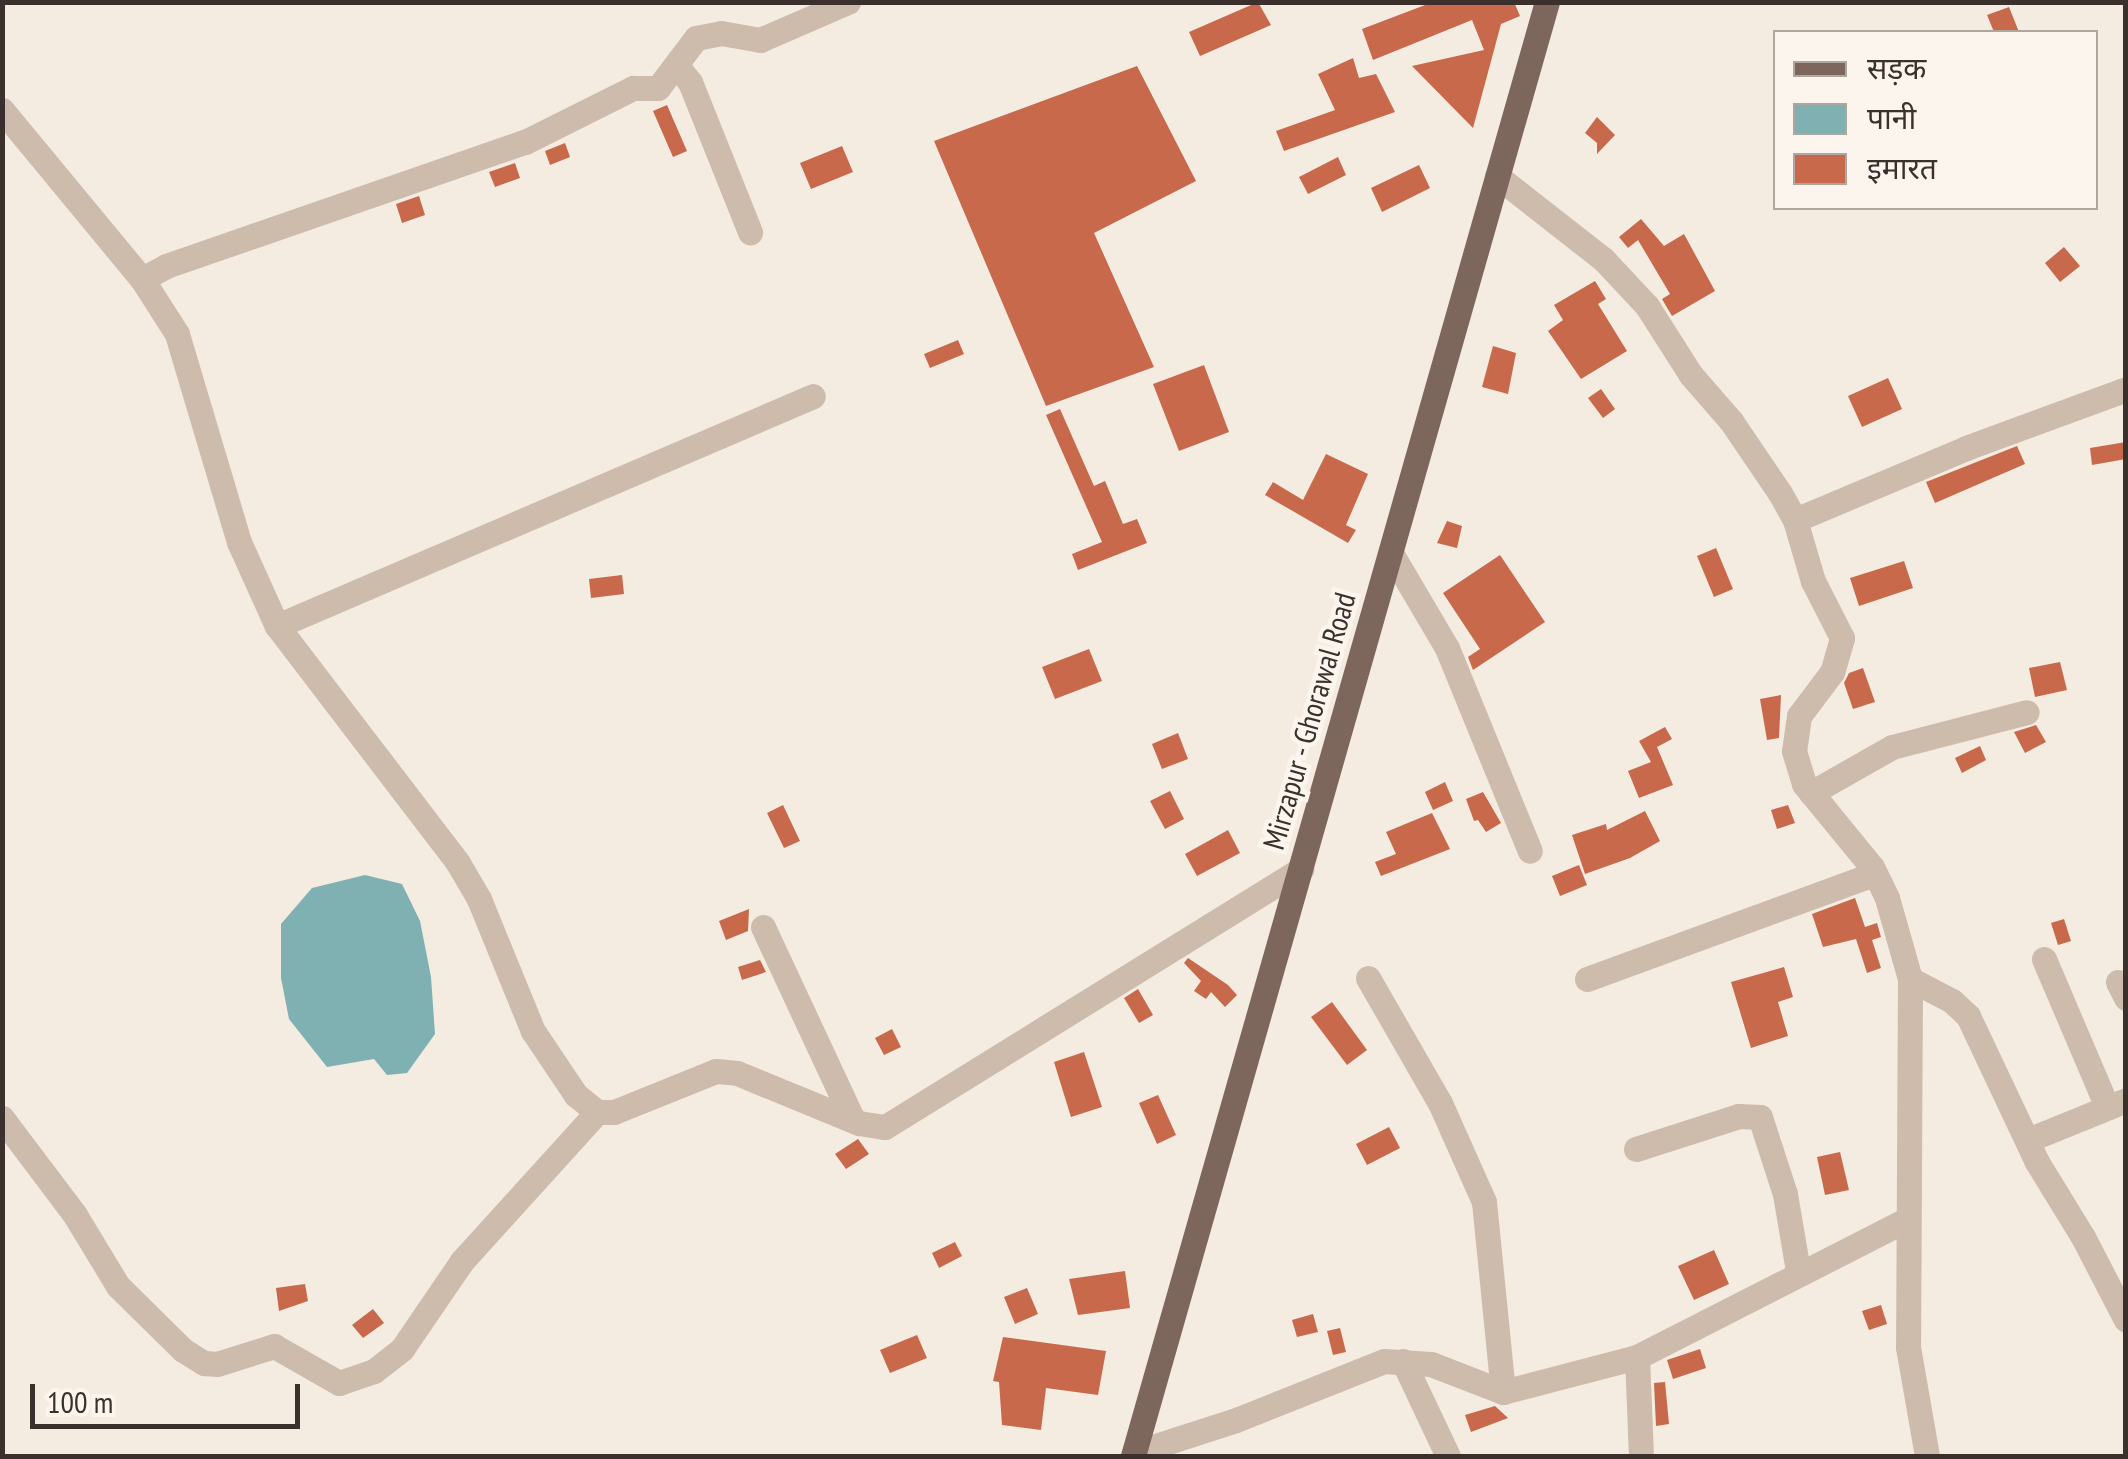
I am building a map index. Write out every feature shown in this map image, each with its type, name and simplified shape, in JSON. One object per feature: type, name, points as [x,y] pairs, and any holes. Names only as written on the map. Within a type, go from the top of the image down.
[{"type":"main road","name":"Mirzapur - Ghorawal Road","points":[[1133,1455],[1547,2]]},
{"type":"street","points":[[142,279],[166,266],[525,142],[633,88],[658,88],[696,38],[721,34],[760,40],[848,2]]},
{"type":"street","points":[[677,66],[690,82],[750,232]]},
{"type":"street","points":[[2,110],[142,279],[177,334],[239,542],[277,626],[458,863],[479,900],[532,1031],[576,1095],[597,1112],[614,1112],[716,1071],[737,1072],[872,1126],[899,1122],[1300,869]]},
{"type":"street","points":[[1497,176],[1623,277],[1648,306],[1691,375],[1760,460],[1795,520],[1813,581],[1842,638],[1832,672],[1808,701],[1795,731],[1797,766],[1828,818],[1861,851],[1887,898],[1910,980],[1913,1026],[1906,1103],[1909,1362],[1927,1456]]},
{"type":"street","points":[[1795,520],[1966,448],[2126,388]]},
{"type":"street","points":[[277,626],[813,396]]},
{"type":"street","points":[[1390,554],[1447,648],[1530,851]]},
{"type":"street","points":[[1811,792],[1892,747],[2026,712]]},
{"type":"street","points":[[1587,980],[1874,874]]},
{"type":"street","points":[[763,927],[853,1120]]},
{"type":"street","points":[[2028,1140],[2116,1104],[2044,959]]},
{"type":"street","points":[[1368,978],[1440,1103],[1484,1202],[1502,1392]]},
{"type":"street","points":[[1910,980],[1952,1000],[1968,1016],[2028,1140],[2126,1320]]},
{"type":"street","points":[[2,1118],[75,1215],[118,1286],[183,1350],[204,1362],[217,1364],[274,1346],[338,1383],[374,1371],[402,1349],[462,1261],[597,1112]]},
{"type":"street","points":[[1636,1149],[1739,1116],[1760,1117],[1788,1209],[1798,1271]]},
{"type":"street","points":[[1133,1455],[1236,1420],[1384,1361],[1431,1364],[1502,1392],[1637,1358],[1798,1271],[1906,1220]]},
{"type":"street","points":[[1637,1358],[1641,1456]]},
{"type":"street","points":[[1404,1360],[1448,1456]]},
{"type":"water","points":[[365,875],[402,884],[420,921],[431,977],[435,1034],[407,1073],[387,1075],[374,1059],[327,1067],[289,1019],[281,978],[281,924],[312,888]]},
{"type":"building","points":[[1258,2],[1271,25],[1200,56],[1189,32]]},
{"type":"building","points":[[1433,2],[1514,2],[1520,16],[1501,24],[1473,128],[1412,66],[1484,50],[1472,20],[1373,60],[1362,29]]},
{"type":"building","points":[[2009,7],[2018,30],[1993,30],[1987,15]]},
{"type":"building","points":[[1353,58],[1359,78],[1376,74],[1395,112],[1284,151],[1276,131],[1335,110],[1318,74]]},
{"type":"building","points":[[1137,66],[1196,181],[1094,233],[1154,367],[1046,406],[934,141]]},
{"type":"building","points":[[667,105],[687,151],[673,157],[653,111]]},
{"type":"building","points":[[1597,117],[1615,135],[1597,154],[1597,143],[1585,133]]},
{"type":"building","points":[[565,143],[570,157],[550,165],[545,151]]},
{"type":"building","points":[[842,146],[853,172],[811,189],[800,163]]},
{"type":"building","points":[[1338,157],[1346,175],[1308,194],[1299,177]]},
{"type":"building","points":[[515,163],[520,178],[495,187],[489,172]]},
{"type":"building","points":[[1419,165],[1430,188],[1382,212],[1371,188]]},
{"type":"building","points":[[419,196],[425,215],[402,223],[396,204]]},
{"type":"building","points":[[1641,219],[1664,246],[1684,234],[1715,291],[1672,316],[1662,299],[1670,294],[1638,240],[1628,248],[1619,237]]},
{"type":"building","points":[[2064,247],[2080,266],[2060,282],[2045,263]]},
{"type":"building","points":[[1595,281],[1606,299],[1598,304],[1627,351],[1581,379],[1548,331],[1563,320],[1554,305]]},
{"type":"building","points":[[958,340],[964,354],[930,368],[924,354]]},
{"type":"building","points":[[1493,346],[1516,353],[1508,394],[1482,387]]},
{"type":"building","points":[[1204,365],[1229,432],[1179,451],[1153,384]]},
{"type":"building","points":[[1888,378],[1902,409],[1862,427],[1848,396]]},
{"type":"building","points":[[1601,389],[1615,409],[1603,418],[1588,398]]},
{"type":"building","points":[[1060,409],[1094,486],[1105,481],[1123,524],[1137,519],[1147,543],[1078,570],[1072,554],[1102,542],[1046,415]]},
{"type":"building","points":[[2126,442],[2126,459],[2092,465],[2090,448]]},
{"type":"building","points":[[2017,446],[2025,464],[1935,503],[1926,482]]},
{"type":"building","points":[[1326,454],[1368,474],[1346,525],[1356,530],[1348,543],[1265,495],[1273,482],[1303,500]]},
{"type":"building","points":[[1447,521],[1462,526],[1457,548],[1437,543]]},
{"type":"building","points":[[1716,548],[1733,589],[1714,597],[1697,556]]},
{"type":"building","points":[[1500,555],[1545,622],[1473,670],[1468,657],[1480,649],[1443,593]]},
{"type":"building","points":[[1904,561],[1913,588],[1859,606],[1850,578]]},
{"type":"building","points":[[622,575],[624,594],[591,598],[589,579]]},
{"type":"building","points":[[1089,649],[1102,681],[1055,699],[1042,667]]},
{"type":"building","points":[[2060,662],[2067,690],[2035,697],[2029,668]]},
{"type":"building","points":[[1863,668],[1875,702],[1853,709],[1844,683],[1849,673]]},
{"type":"building","points":[[1781,695],[1779,738],[1767,740],[1760,699]]},
{"type":"building","points":[[2036,725],[2046,742],[2025,753],[2014,732]]},
{"type":"building","points":[[1665,727],[1672,739],[1657,747],[1673,785],[1639,798],[1628,771],[1651,762],[1639,741]]},
{"type":"building","points":[[1178,733],[1188,759],[1162,769],[1152,744]]},
{"type":"building","points":[[1980,746],[1986,760],[1962,773],[1955,758]]},
{"type":"building","points":[[1445,782],[1453,801],[1433,810],[1425,792]]},
{"type":"building","points":[[1170,791],[1184,819],[1165,829],[1150,801]]},
{"type":"building","points":[[1483,792],[1501,823],[1486,832],[1478,820],[1474,821],[1466,799]]},
{"type":"building","points":[[783,805],[800,841],[784,848],[767,813]]},
{"type":"building","points":[[1788,805],[1795,823],[1777,829],[1771,810]]},
{"type":"building","points":[[1645,811],[1660,841],[1630,858],[1585,874],[1572,835],[1606,824],[1607,830]]},
{"type":"building","points":[[1432,813],[1450,849],[1381,876],[1375,862],[1396,854],[1386,832]]},
{"type":"building","points":[[1228,830],[1240,853],[1197,876],[1185,854]]},
{"type":"building","points":[[1579,865],[1587,885],[1560,896],[1552,876]]},
{"type":"building","points":[[1855,898],[1865,927],[1877,923],[1881,937],[1872,940],[1881,968],[1867,973],[1856,939],[1823,947],[1812,914]]},
{"type":"building","points":[[749,909],[748,931],[726,940],[719,921]]},
{"type":"building","points":[[2064,919],[2071,941],[2058,945],[2051,923]]},
{"type":"building","points":[[1188,958],[1237,995],[1225,1007],[1211,992],[1206,999],[1194,991],[1201,981],[1184,963]]},
{"type":"building","points":[[760,960],[766,972],[742,980],[738,967]]},
{"type":"building","points":[[1784,967],[1793,997],[1778,1002],[1788,1036],[1751,1048],[1731,982]]},
{"type":"building","points":[[1138,989],[1153,1015],[1139,1023],[1124,998]]},
{"type":"building","points":[[1332,1002],[1367,1050],[1347,1065],[1311,1017]]},
{"type":"building","points":[[892,1029],[901,1047],[884,1055],[875,1038]]},
{"type":"building","points":[[1084,1052],[1102,1107],[1071,1117],[1054,1062]]},
{"type":"building","points":[[1158,1095],[1176,1135],[1157,1144],[1139,1103]]},
{"type":"building","points":[[1389,1127],[1400,1148],[1367,1165],[1356,1144]]},
{"type":"building","points":[[858,1139],[869,1154],[846,1169],[835,1154]]},
{"type":"building","points":[[1840,1152],[1849,1190],[1825,1195],[1817,1157]]},
{"type":"building","points":[[955,1242],[962,1256],[939,1268],[932,1253]]},
{"type":"building","points":[[1714,1250],[1729,1284],[1694,1300],[1678,1266]]},
{"type":"building","points":[[1125,1271],[1130,1308],[1078,1315],[1069,1279]]},
{"type":"building","points":[[305,1284],[308,1301],[279,1311],[276,1288]]},
{"type":"building","points":[[1027,1288],[1038,1314],[1015,1324],[1004,1297]]},
{"type":"building","points":[[1881,1305],[1887,1324],[1869,1330],[1862,1311]]},
{"type":"building","points":[[373,1309],[384,1323],[363,1338],[352,1325]]},
{"type":"building","points":[[1313,1314],[1318,1332],[1297,1337],[1292,1320]]},
{"type":"building","points":[[1340,1328],[1346,1352],[1333,1355],[1327,1331]]},
{"type":"building","points":[[917,1335],[927,1358],[890,1373],[880,1350]]},
{"type":"building","points":[[1003,1337],[1106,1351],[1098,1395],[1046,1388],[1041,1430],[1002,1425],[999,1382],[993,1381]]},
{"type":"building","points":[[1700,1349],[1706,1368],[1673,1379],[1667,1360]]},
{"type":"building","points":[[1665,1382],[1669,1424],[1656,1426],[1654,1383]]},
{"type":"building","points":[[1495,1406],[1508,1418],[1471,1432],[1465,1415]]}]
